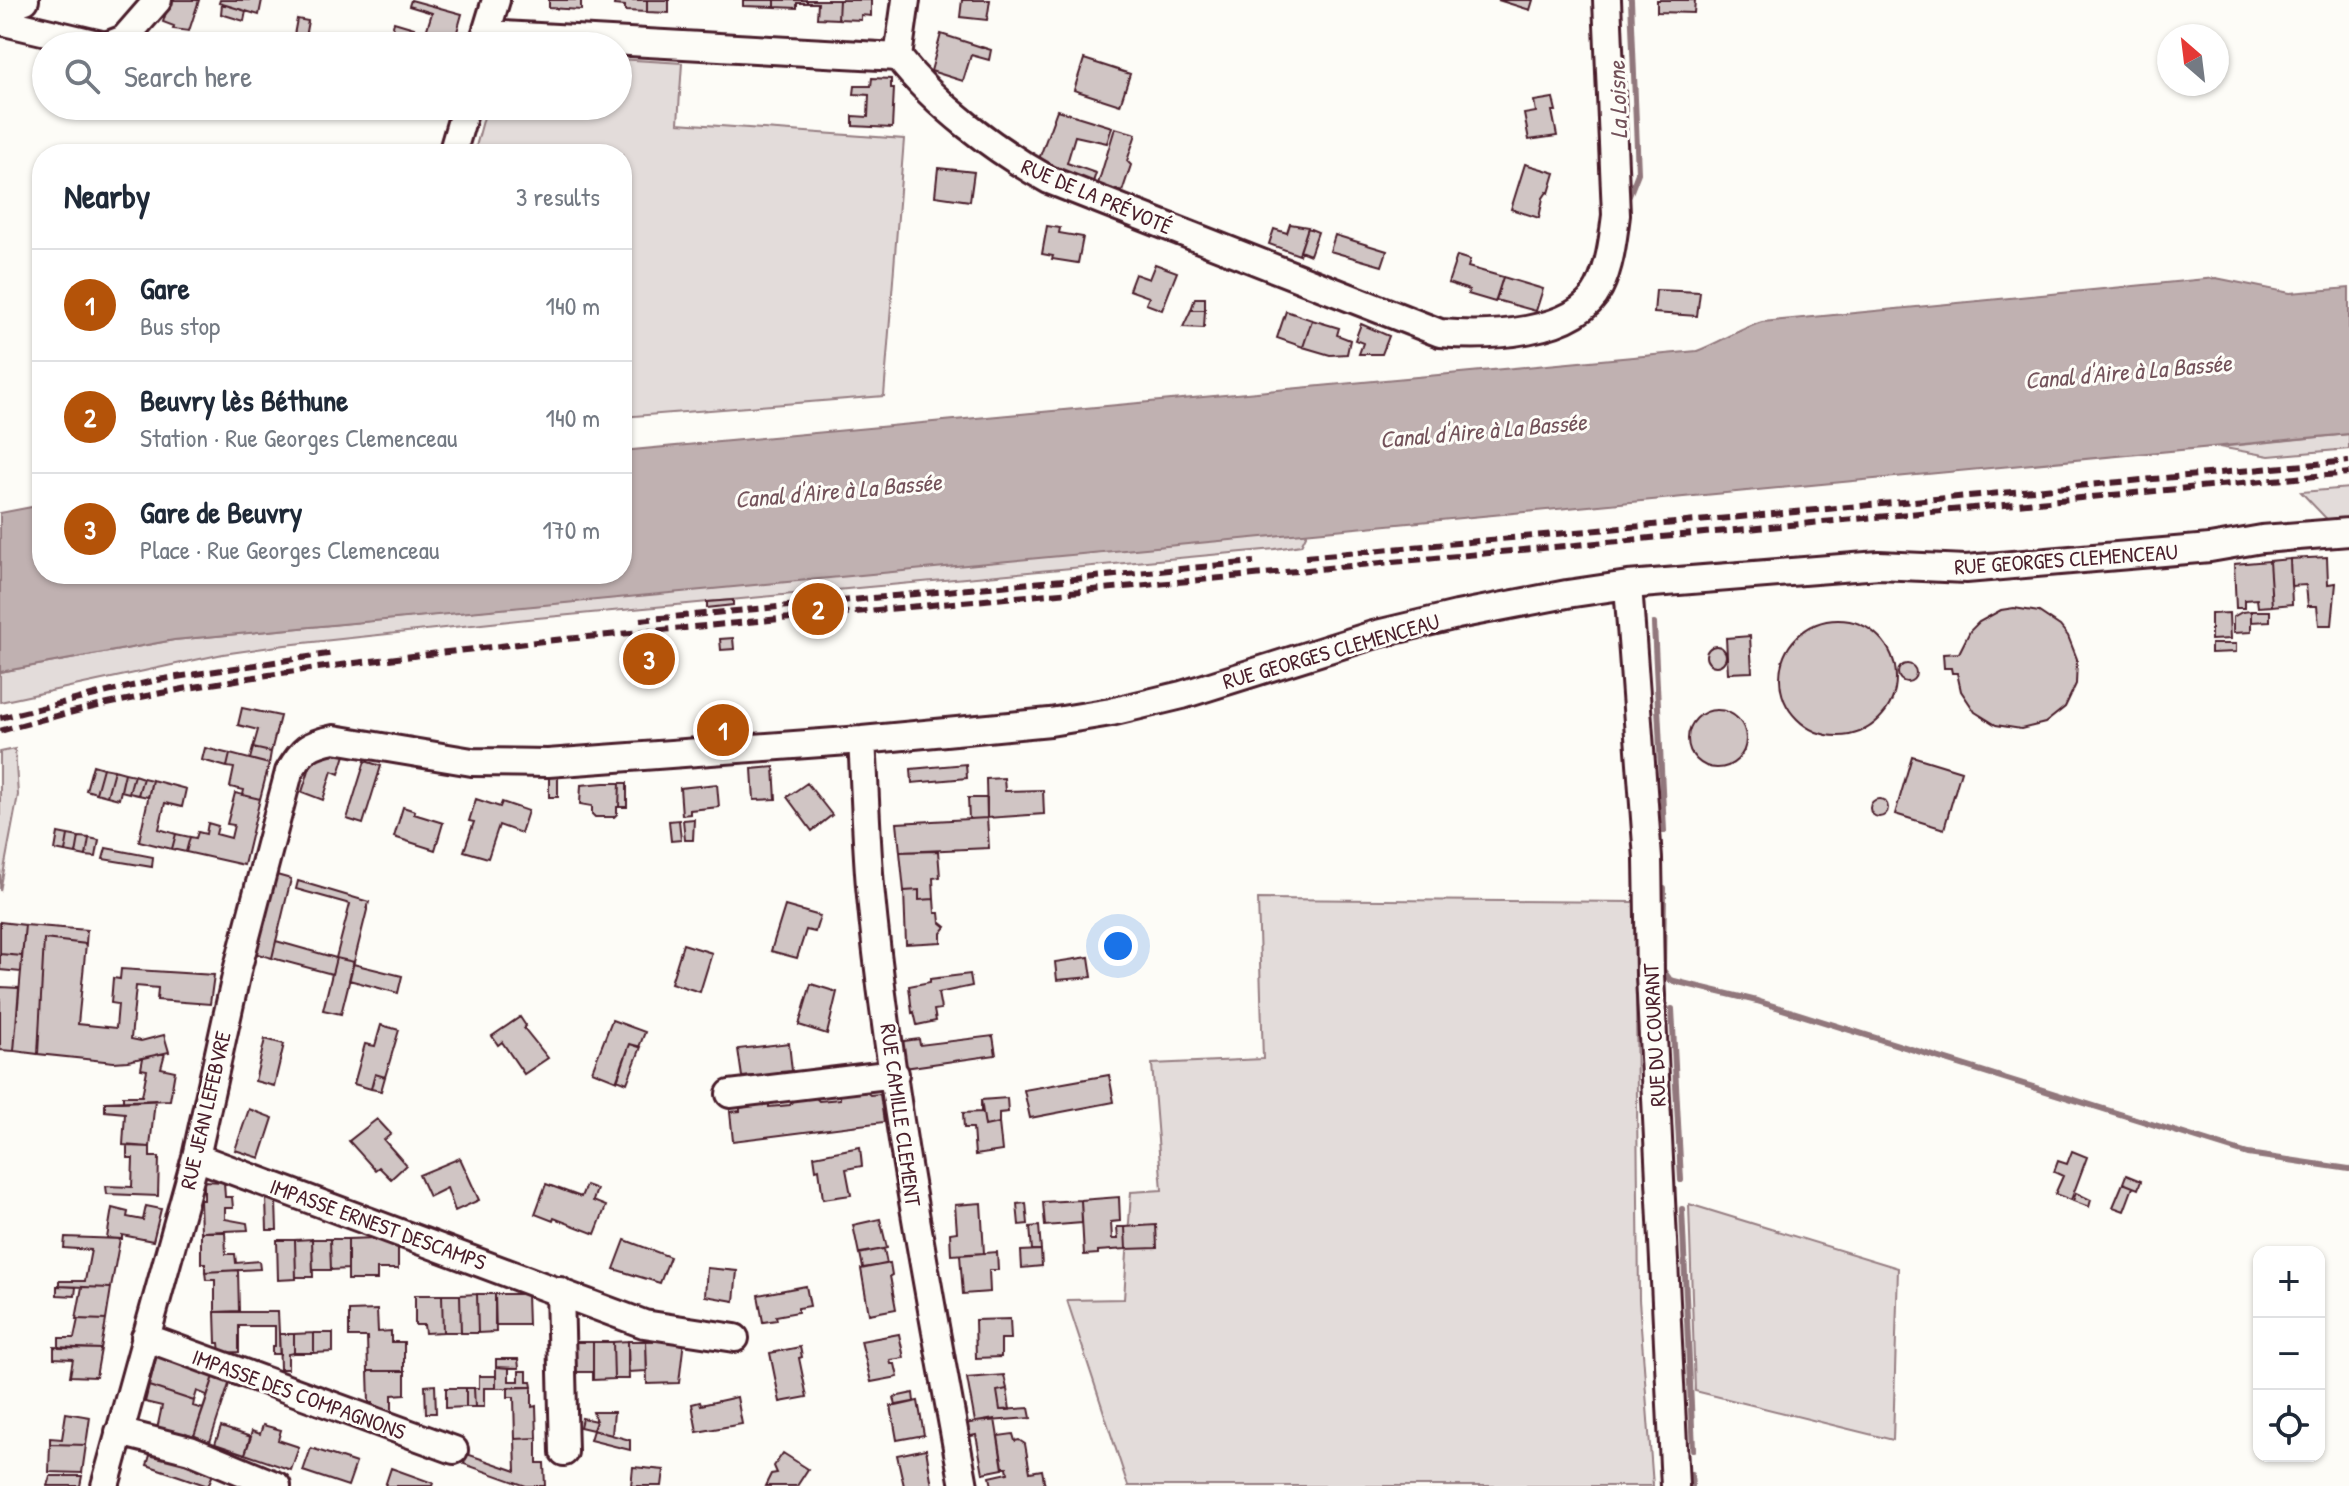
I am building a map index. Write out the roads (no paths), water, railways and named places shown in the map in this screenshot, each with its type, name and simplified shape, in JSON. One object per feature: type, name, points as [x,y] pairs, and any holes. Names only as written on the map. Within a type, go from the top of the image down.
[{"type":"street","points":[[0,8],[25,0]]},
{"type":"street","points":[[130,32],[158,0]]},
{"type":"street","points":[[486,32],[496,0]]},
{"type":"street","points":[[632,46],[898,57],[906,0]]},
{"type":"street","name":"RUE DE LA PRÉVOTÉ","points":[[898,57],[917,82],[1011,158],[1049,180],[1440,333],[1468,335],[1545,327],[1582,311],[1599,289],[1611,249],[1616,215],[1607,0]]},
{"type":"street","points":[[0,21],[47,32]]},
{"type":"street","points":[[455,144],[462,120]]},
{"type":"street","name":"RUE GEORGES CLEMENCEAU","points":[[315,742],[334,739],[472,762],[548,763],[862,740],[1050,722],[1111,712],[1182,695],[1387,632],[1457,615],[1628,585],[1879,565],[1966,569],[2210,548],[2262,539],[2349,532]]},
{"type":"street","name":"RUE DU COURANT","points":[[1628,585],[1648,859],[1651,986],[1675,1486]]},
{"type":"street","name":"RUE CAMILLE CLEMENT","points":[[862,740],[870,885],[895,1074],[913,1200],[964,1486]]},
{"type":"street","name":"RUE JEAN LEFEBVRE","points":[[105,1486],[196,1157],[238,967],[289,772],[299,754],[315,742]]},
{"type":"street","points":[[730,1094],[895,1074]]},
{"type":"street","name":"IMPASSE ERNEST DESCAMPS","points":[[196,1157],[644,1324],[735,1338]]},
{"type":"street","points":[[560,1291],[564,1452]]},
{"type":"street","name":"IMPASSE DES COMPAGNONS","points":[[145,1337],[454,1450]]},
{"type":"street","points":[[119,1432],[190,1450],[277,1486]]},
{"type":"water","name":"Canal d'Aire à La Bassée","points":[[2216,278],[2290,293],[2349,288],[2349,434],[174,640],[0,672],[0,513],[32,507],[32,584],[632,584],[632,450],[1697,351],[1762,322]]},
{"type":"waterway","name":"La Loisne","points":[[1629,196],[1638,173],[1631,0]]},
{"type":"waterway","points":[[1654,624],[1664,831]]},
{"type":"waterway","points":[[1664,888],[1663,970],[1670,980],[1757,1001],[2248,1154],[2349,1169]]},
{"type":"waterway","points":[[1672,1009],[1681,1180]]},
{"type":"waterway","points":[[1682,1209],[1693,1449]]},
{"type":"waterway","points":[[1691,1474],[1692,1486]]},
{"type":"railway","points":[[1305,557],[2349,461]]},
{"type":"railway","points":[[0,731],[134,698],[202,686],[338,665],[544,641],[2349,473]]},
{"type":"railway","points":[[640,620],[1254,562]]},
{"type":"railway","points":[[0,718],[157,680],[334,653]]},
{"type":"place","name":"Beuvry lès Béthune","points":[[818,609]]},
{"type":"place","name":"Gare de Beuvry","points":[[649,659]]},
{"type":"place","name":"Gare","points":[[723,730]]}]
